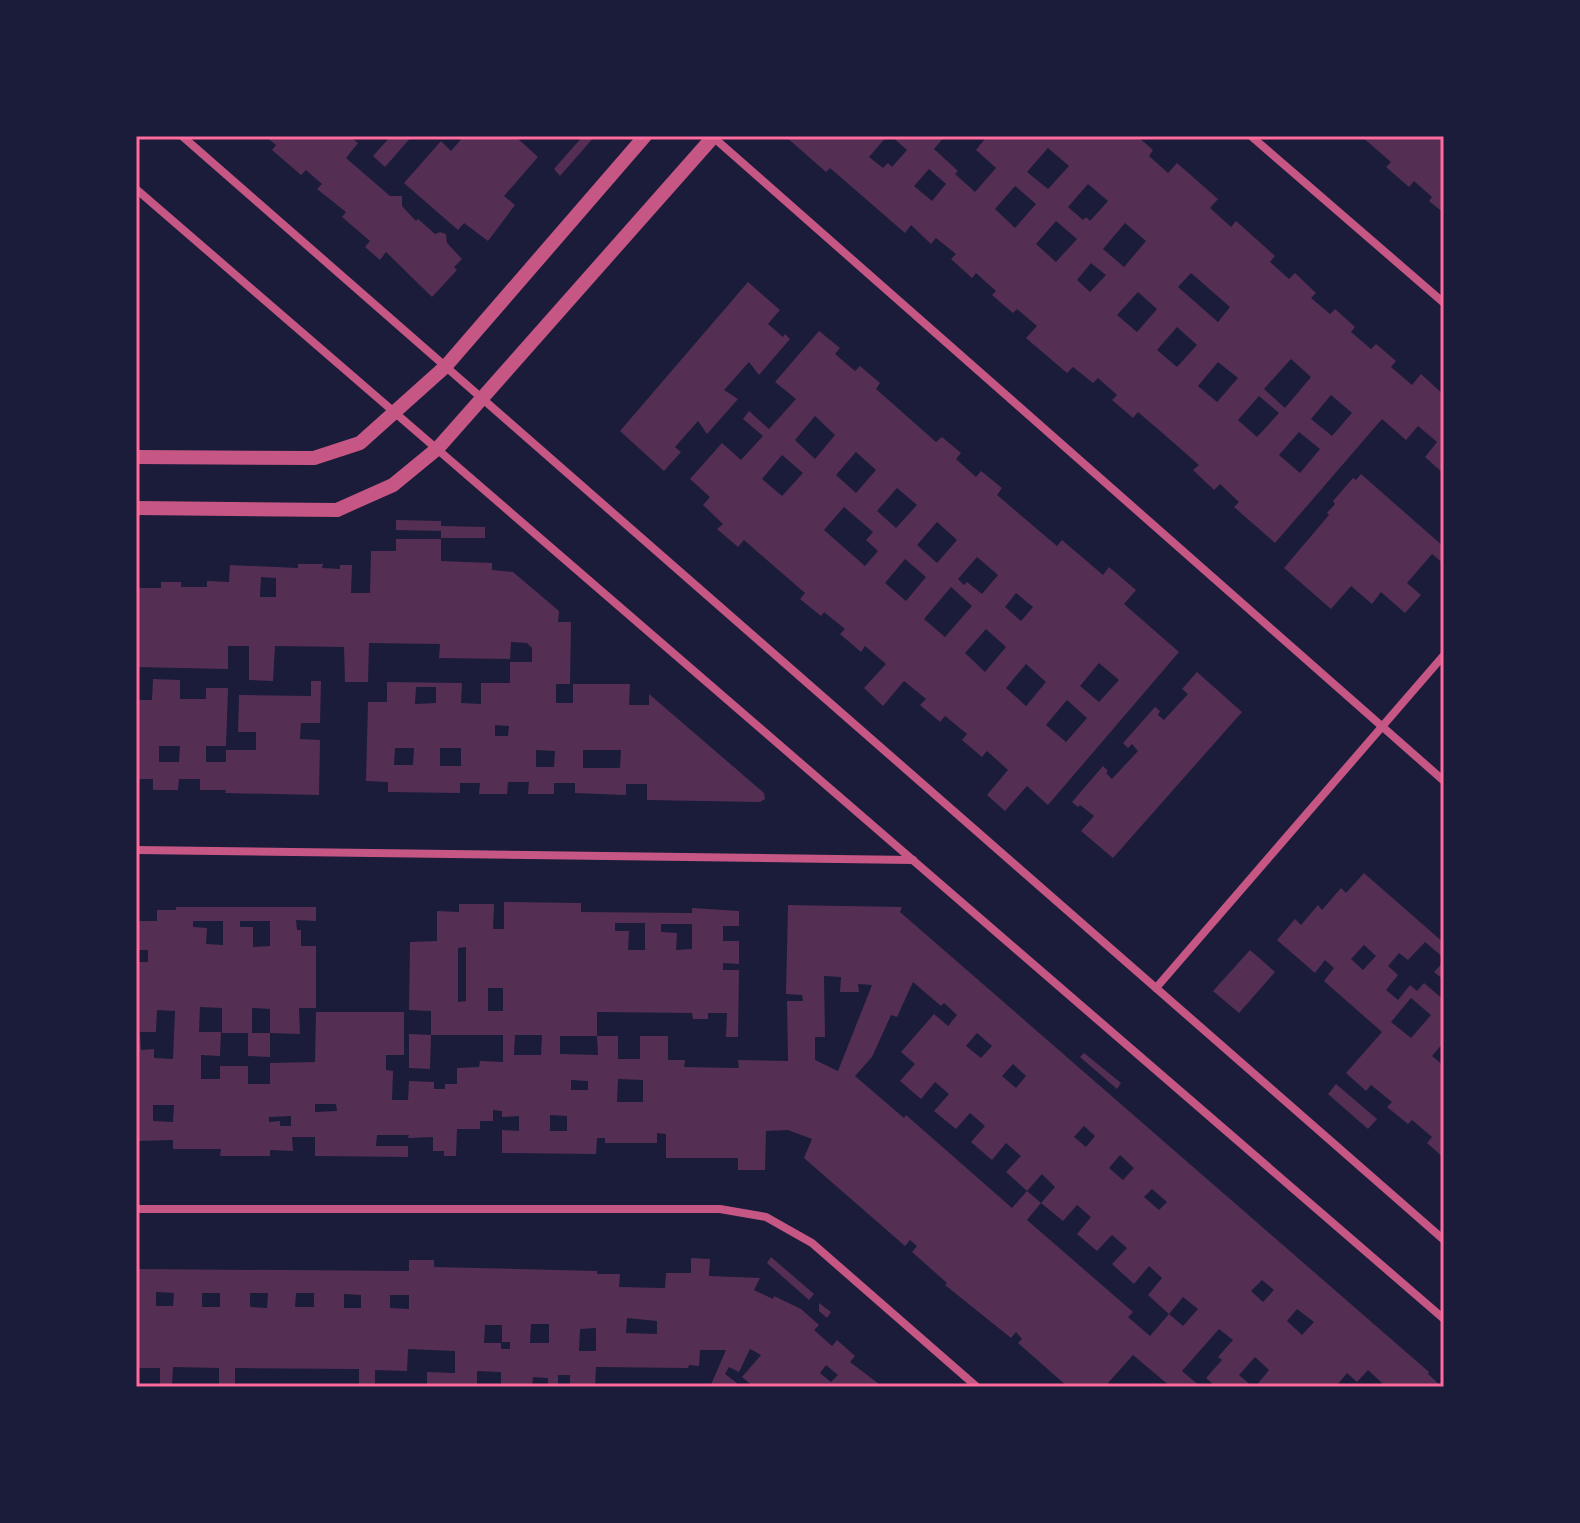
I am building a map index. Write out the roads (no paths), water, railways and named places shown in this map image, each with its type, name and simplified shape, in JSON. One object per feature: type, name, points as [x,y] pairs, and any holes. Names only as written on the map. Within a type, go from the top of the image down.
[{"type":"street","points":[[182,136],[1444,1240]]},
{"type":"street","points":[[136,457],[314,458],[360,443],[446,366],[645,136]]},
{"type":"street","points":[[136,508],[337,510],[393,485],[438,448],[713,136],[1444,781]]},
{"type":"street","points":[[1251,136],[1444,303]]},
{"type":"street","points":[[136,189],[1444,1319]]},
{"type":"street","points":[[1156,988],[1444,655]]},
{"type":"street","points":[[136,850],[914,860]]},
{"type":"street","points":[[136,1209],[743,1211],[766,1217],[812,1243],[977,1387]]}]
